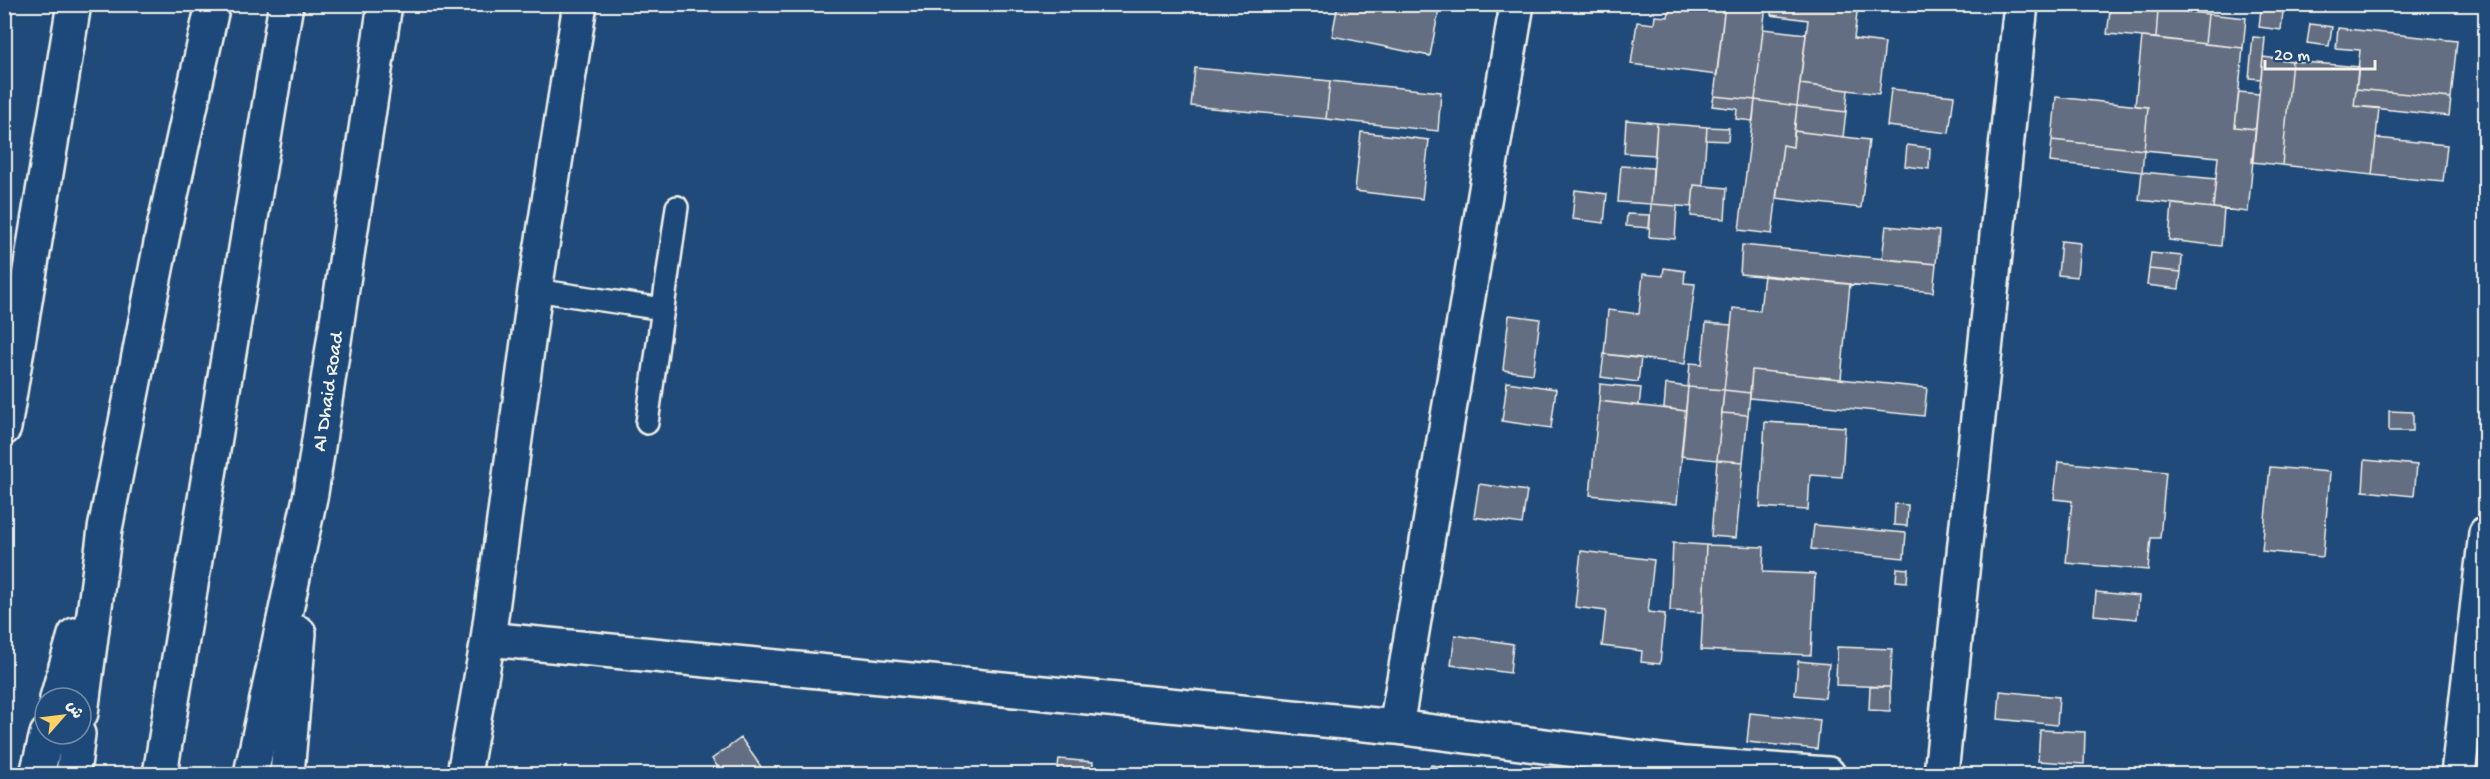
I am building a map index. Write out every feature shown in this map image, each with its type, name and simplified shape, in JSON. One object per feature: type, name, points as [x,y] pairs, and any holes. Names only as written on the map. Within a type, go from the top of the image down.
[{"type":"main road","points":[[5,416],[74,4]]},
{"type":"main road","points":[[85,686],[105,529],[165,223],[213,4]]},
{"type":"main road","points":[[160,774],[286,4]]},
{"type":"main road","name":"Al Dhaid Road","points":[[251,774],[311,493],[385,4]]},
{"type":"main road","points":[[464,774],[488,639],[535,290],[580,4]]},
{"type":"main road","points":[[1396,727],[1517,4]]},
{"type":"main road","points":[[1941,774],[2021,4]]},
{"type":"main road","points":[[287,774],[311,493]]},
{"type":"main road","points":[[60,686],[105,529]]},
{"type":"main road","points":[[2458,774],[2486,533]]},
{"type":"main road","points":[[488,639],[1396,727],[1684,769],[1828,774]]},
{"type":"main road","points":[[37,774],[44,746]]},
{"type":"main road","points":[[73,774],[76,746]]},
{"type":"lane","points":[[647,423],[677,207]]},
{"type":"lane","points":[[535,290],[663,309]]},
{"type":"building","points":[[1338,4],[1440,4],[1430,56],[1332,36]]},
{"type":"building","points":[[1670,4],[1725,4],[1717,75],[1631,64],[1637,22],[1654,24],[1655,16],[1668,17]]},
{"type":"building","points":[[1725,4],[1766,4],[1755,100],[1714,96]]},
{"type":"building","points":[[1772,4],[1858,4],[1854,39],[1885,43],[1879,94],[1800,84],[1808,20],[1771,15]]},
{"type":"building","points":[[2111,4],[2158,9],[2156,38],[2107,34]]},
{"type":"building","points":[[2158,9],[2208,14],[2205,44],[2156,38]]},
{"type":"building","points":[[2261,9],[2283,12],[2281,30],[2259,27]]},
{"type":"building","points":[[2208,14],[2246,18],[2243,48],[2205,44]]},
{"type":"building","points":[[2310,24],[2332,27],[2329,46],[2307,43]]},
{"type":"building","points":[[2338,28],[2457,41],[2451,98],[2356,89],[2360,50],[2336,48]]},
{"type":"building","points":[[1763,29],[1806,34],[1797,106],[1755,100]]},
{"type":"building","points":[[2142,37],[2243,48],[2235,127],[2256,129],[2248,212],[2213,208],[2218,157],[2144,150],[2148,107],[2135,106]]},
{"type":"building","points":[[2253,37],[2265,38],[2261,79],[2249,78]]},
{"type":"building","points":[[2263,57],[2292,61],[2282,165],[2252,162]]},
{"type":"building","points":[[2292,61],[2359,67],[2354,106],[2379,108],[2372,175],[2282,165]]},
{"type":"building","points":[[1195,68],[1330,81],[1326,119],[1191,106]]},
{"type":"building","points":[[1330,81],[1441,92],[1438,131],[1326,119]]},
{"type":"building","points":[[1800,84],[1848,90],[1846,112],[1797,106]]},
{"type":"building","points":[[1891,89],[1954,96],[1949,133],[1887,126]]},
{"type":"building","points":[[2356,89],[2451,98],[2449,116],[2354,106]]},
{"type":"building","points":[[2239,92],[2259,94],[2256,129],[2235,127]]},
{"type":"building","points":[[1714,96],[1755,100],[1753,121],[1736,119],[1737,109],[1712,106]]},
{"type":"building","points":[[2056,97],[2148,107],[2144,150],[2052,140]]},
{"type":"building","points":[[1755,100],[1797,106],[1793,147],[1783,145],[1772,234],[1739,230]]},
{"type":"building","points":[[1797,106],[1846,112],[1843,137],[1794,131]]},
{"type":"building","points":[[1626,120],[1657,123],[1655,155],[1624,153]]},
{"type":"building","points":[[1657,123],[1707,127],[1703,186],[1694,185],[1692,207],[1651,204]]},
{"type":"building","points":[[1707,127],[1729,128],[1728,141],[1706,140]]},
{"type":"building","points":[[1794,131],[1869,140],[1861,208],[1776,198],[1783,145],[1793,147]]},
{"type":"building","points":[[1361,132],[1429,140],[1422,199],[1355,191]]},
{"type":"building","points":[[2376,138],[2447,145],[2443,182],[2372,175]]},
{"type":"building","points":[[2052,140],[2144,150],[2142,172],[2050,162]]},
{"type":"building","points":[[1907,145],[1930,148],[1929,169],[1905,166]]},
{"type":"building","points":[[1621,166],[1653,168],[1651,204],[1618,202]]},
{"type":"building","points":[[2142,172],[2216,179],[2213,208],[2139,200]]},
{"type":"building","points":[[1694,185],[1727,188],[1725,219],[1691,216]]},
{"type":"building","points":[[1575,190],[1607,194],[1604,223],[1572,219]]},
{"type":"building","points":[[1651,204],[1677,206],[1675,239],[1649,237]]},
{"type":"building","points":[[2172,204],[2224,209],[2221,246],[2169,240]]},
{"type":"building","points":[[1627,214],[1650,215],[1649,228],[1626,226]]},
{"type":"building","points":[[1886,226],[1939,231],[1936,264],[1882,259]]},
{"type":"building","points":[[2061,241],[2080,243],[2077,277],[2058,275]]},
{"type":"building","points":[[1742,245],[1936,264],[1933,292],[1740,274]]},
{"type":"building","points":[[2151,253],[2182,256],[2181,272],[2149,269]]},
{"type":"building","points":[[1664,268],[1685,271],[1684,283],[1695,284],[1685,364],[1604,354],[1608,310],[1639,314],[1643,274],[1663,276]]},
{"type":"building","points":[[2149,269],[2181,272],[2179,289],[2147,285]]},
{"type":"building","points":[[1764,275],[1850,284],[1841,379],[1752,370],[1750,393],[1724,390],[1733,308],[1760,311]]},
{"type":"building","points":[[1509,315],[1540,319],[1533,374],[1503,370]]},
{"type":"building","points":[[1706,323],[1731,325],[1724,390],[1688,387],[1690,363],[1702,364]]},
{"type":"building","points":[[1604,354],[1641,358],[1638,382],[1601,377]]},
{"type":"building","points":[[1752,370],[1927,388],[1924,416],[1750,398]]},
{"type":"building","points":[[1507,382],[1556,389],[1551,428],[1502,421]]},
{"type":"building","points":[[1600,384],[1641,388],[1639,406],[1599,401]]},
{"type":"building","points":[[1666,384],[1688,387],[1686,411],[1664,408]]},
{"type":"building","points":[[1688,387],[1724,390],[1717,460],[1681,456]]},
{"type":"building","points":[[1724,390],[1750,393],[1748,415],[1722,413]]},
{"type":"building","points":[[1599,401],[1686,411],[1677,504],[1590,495]]},
{"type":"building","points":[[2389,411],[2413,412],[2413,431],[2389,431]]},
{"type":"building","points":[[1722,413],[1748,415],[1743,462],[1717,460]]},
{"type":"building","points":[[1765,422],[1845,427],[1842,477],[1810,475],[1808,510],[1760,507]]},
{"type":"building","points":[[1717,460],[1743,462],[1736,538],[1711,536]]},
{"type":"building","points":[[2365,460],[2417,465],[2414,496],[2363,491]]},
{"type":"building","points":[[2058,462],[2166,472],[2160,538],[2151,538],[2148,570],[2066,563],[2072,501],[2054,499]]},
{"type":"building","points":[[2270,467],[2330,472],[2323,557],[2262,551]]},
{"type":"building","points":[[1479,484],[1527,491],[1522,524],[1474,517]]},
{"type":"building","points":[[1895,504],[1908,505],[1907,526],[1894,525]]},
{"type":"building","points":[[1814,525],[1906,533],[1904,558],[1811,549]]},
{"type":"building","points":[[1673,543],[1706,545],[1703,612],[1670,611]]},
{"type":"building","points":[[1706,545],[1764,547],[1763,572],[1815,574],[1811,655],[1701,650]]},
{"type":"building","points":[[1581,551],[1654,560],[1648,612],[1665,614],[1660,664],[1641,662],[1642,651],[1602,646],[1606,611],[1575,607]]},
{"type":"building","points":[[1897,568],[1908,569],[1907,582],[1896,581]]},
{"type":"building","points":[[2096,592],[2139,596],[2137,619],[2094,615]]},
{"type":"building","points":[[1455,635],[1513,644],[1510,673],[1451,665]]},
{"type":"building","points":[[1837,647],[1892,649],[1890,687],[1836,685]]},
{"type":"building","points":[[1798,661],[1829,664],[1825,698],[1795,695]]},
{"type":"building","points":[[1870,687],[1890,687],[1890,711],[1869,710]]},
{"type":"building","points":[[2000,691],[2059,697],[2057,725],[1998,719]]},
{"type":"building","points":[[1750,713],[1820,720],[1817,749],[1747,742]]},
{"type":"building","points":[[2040,730],[2085,732],[2084,764],[2038,761]]},
{"type":"building","points":[[741,738],[766,774],[723,774],[712,759]]},
{"type":"building","points":[[1059,759],[1093,762],[1092,774],[1057,774]]},
{"type":"building","points":[[1431,765],[1491,773],[1491,774],[1430,774]]}]
